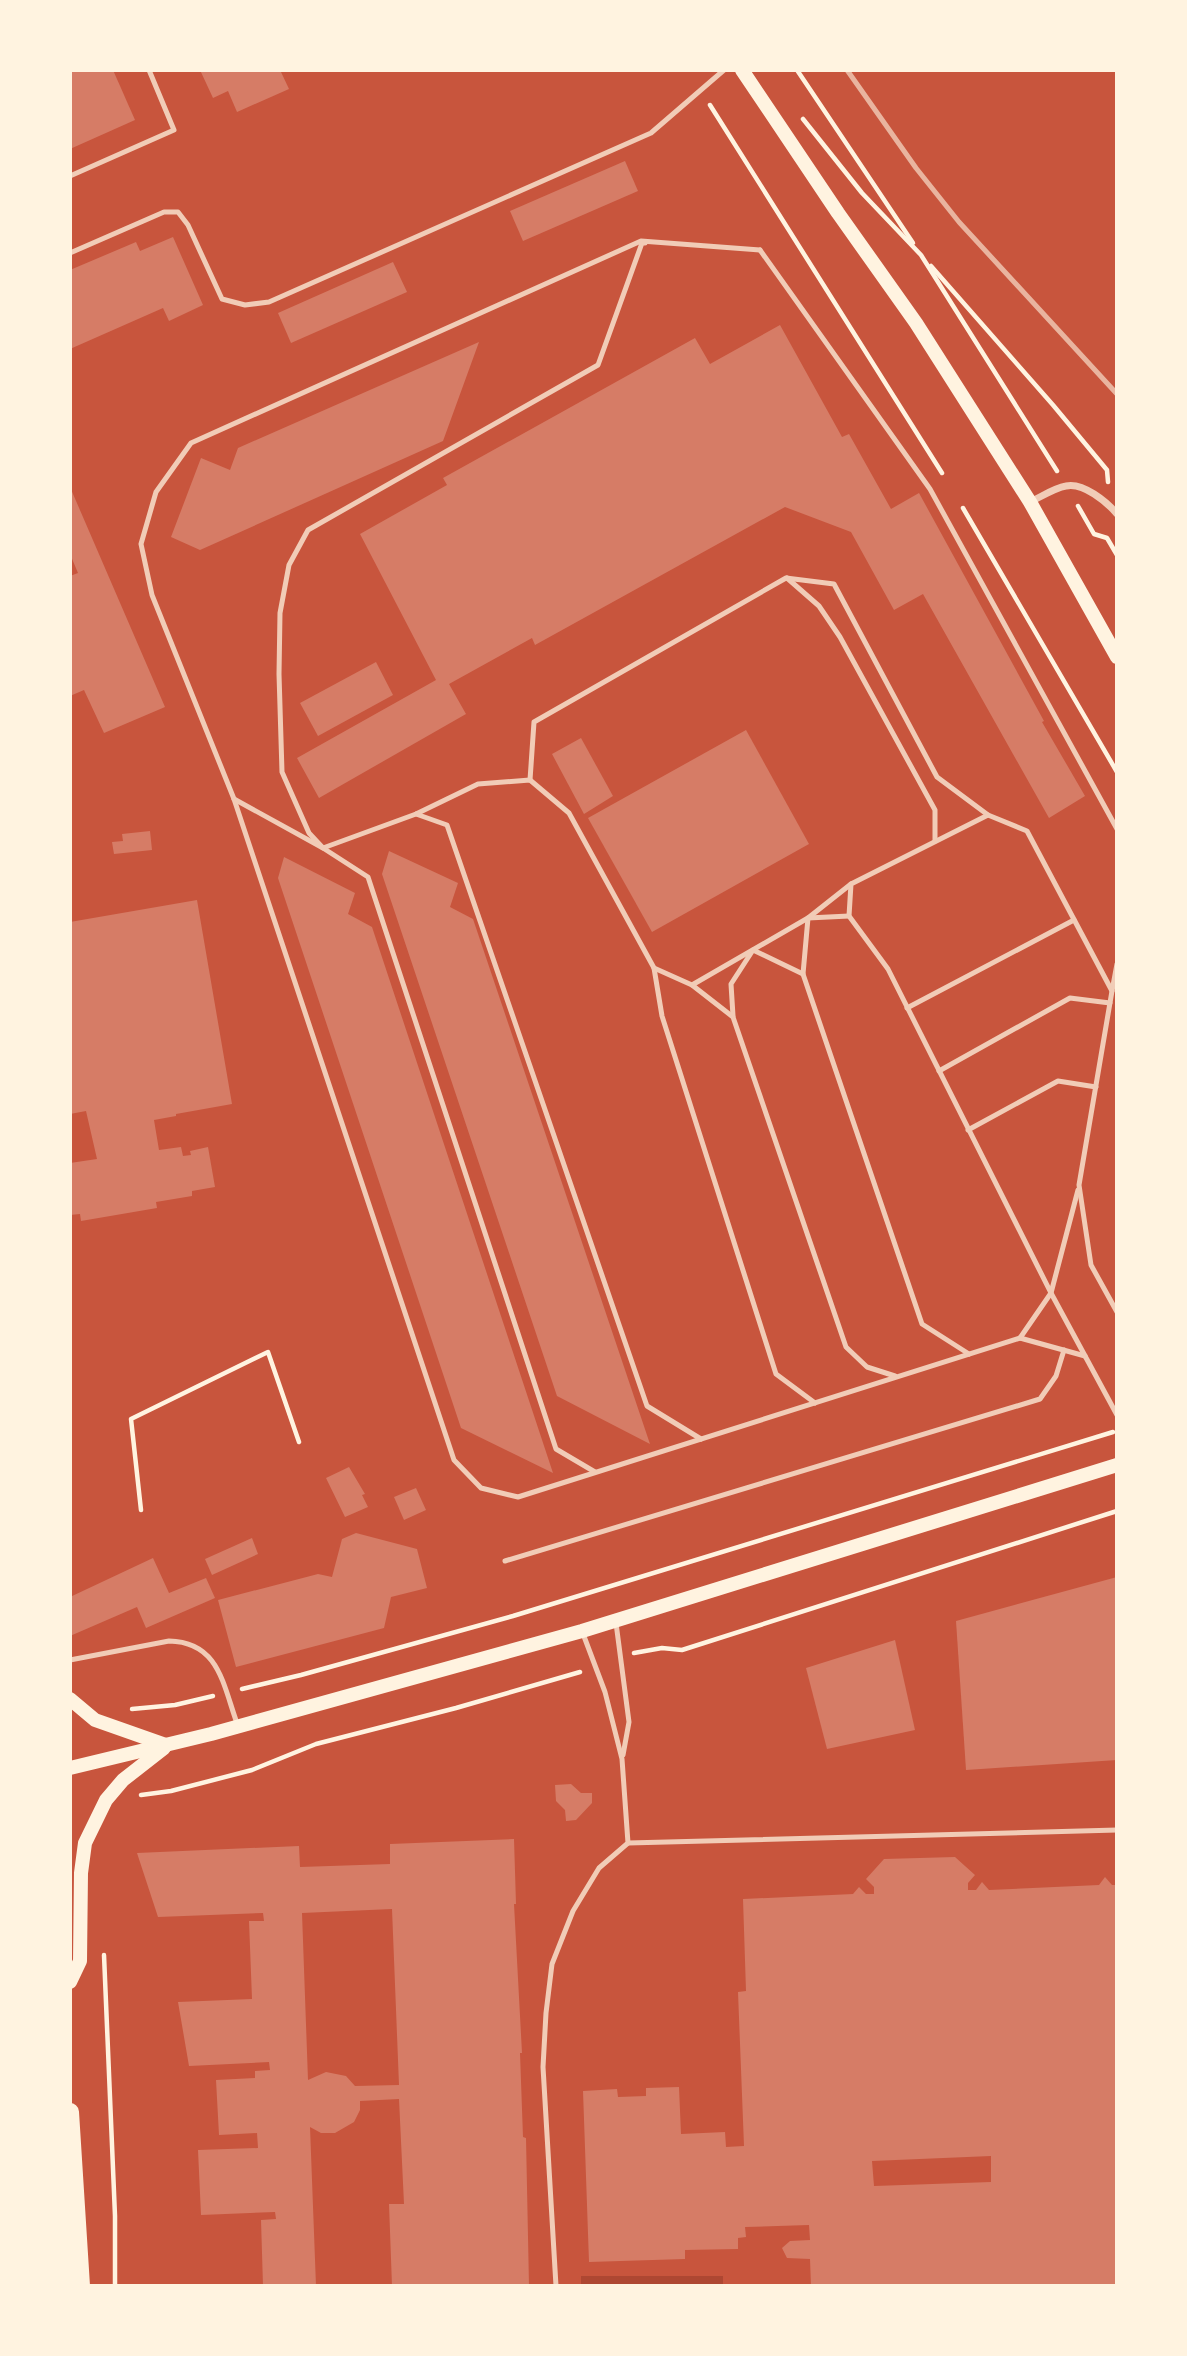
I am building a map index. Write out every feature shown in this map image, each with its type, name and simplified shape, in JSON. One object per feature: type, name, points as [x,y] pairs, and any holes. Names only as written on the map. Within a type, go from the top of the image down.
[{"type":"main road","points":[[742,70],[916,323],[1030,502],[1117,657]]},
{"type":"main road","points":[[70,1768],[167,1746],[582,1631],[1117,1465]]},
{"type":"main road","points":[[70,1699],[95,1720],[167,1746]]},
{"type":"main road","points":[[70,1982],[80,1961],[80,1873],[85,1843],[106,1800],[123,1780],[167,1746]]},
{"type":"main road","points":[[70,2112],[81,2286]]},
{"type":"street","points":[[1030,502],[1066,486],[1079,487],[1109,504],[1117,514]]},
{"type":"lane","points":[[70,176],[174,130],[149,70]]},
{"type":"lane","points":[[70,253],[164,212],[178,212],[188,225],[222,299],[245,305],[269,302],[651,133],[724,70]]},
{"type":"lane","points":[[760,250],[641,241],[191,443],[156,492],[141,544],[152,595],[234,799],[454,1460],[481,1488],[518,1497],[1020,1338],[1085,1356]]},
{"type":"lane","points":[[323,848],[309,833],[282,772],[280,613],[289,565],[308,530],[598,365],[642,243],[760,250]]},
{"type":"lane","points":[[760,250],[930,489],[1117,829]]},
{"type":"lane","points":[[786,578],[819,606],[840,637],[935,810],[935,841]]},
{"type":"lane","points":[[530,780],[534,722],[786,578],[834,584],[937,777],[988,815],[1027,831],[1112,991]]},
{"type":"lane","points":[[323,848],[416,814],[478,784],[530,780],[569,813],[654,968],[662,1016],[776,1374],[815,1403]]},
{"type":"lane","points":[[234,799],[323,848],[368,877],[556,1449],[596,1472]]},
{"type":"lane","points":[[416,814],[447,825],[647,1406],[701,1439]]},
{"type":"lane","points":[[692,985],[808,918],[851,884],[988,815]]},
{"type":"lane","points":[[851,884],[849,916],[888,970],[1051,1293],[1117,1415]]},
{"type":"lane","points":[[808,918],[849,916]]},
{"type":"lane","points":[[808,918],[803,974],[922,1324],[969,1354]]},
{"type":"lane","points":[[907,1008],[1074,920]]},
{"type":"lane","points":[[753,950],[803,974]]},
{"type":"lane","points":[[753,950],[731,984],[733,1017],[846,1347],[867,1367],[896,1377]]},
{"type":"lane","points":[[1020,1338],[1051,1293],[1079,1185],[1117,964]]},
{"type":"lane","points":[[654,968],[692,985],[733,1017]]},
{"type":"lane","points":[[939,1071],[1070,998],[1110,1003]]},
{"type":"lane","points":[[968,1130],[1058,1081],[1096,1087]]},
{"type":"lane","points":[[1079,1185],[1091,1265],[1117,1312]]},
{"type":"lane","points":[[505,1561],[1040,1399],[1056,1376],[1064,1350]]},
{"type":"lane","points":[[616,1621],[629,1722],[622,1759]]},
{"type":"lane","points":[[582,1631],[604,1692],[622,1759],[628,1843]]},
{"type":"lane","points":[[70,1660],[169,1641],[186,1642],[200,1648],[216,1665],[238,1727]]},
{"type":"lane","points":[[556,2286],[543,2067],[552,1964],[573,1911],[599,1868],[628,1843],[1117,1830]]},
{"type":"path","points":[[797,70],[921,255],[1094,534],[1107,538],[1117,555]]},
{"type":"path","points":[[701,90],[945,478]]},
{"type":"path","points":[[800,114],[862,193],[921,255],[1107,470],[1109,504]]},
{"type":"path","points":[[959,502],[1117,772]]},
{"type":"path","points":[[141,1510],[131,1419],[268,1352],[299,1442]]},
{"type":"path","points":[[125,1708],[175,1705],[302,1675],[513,1616],[1117,1431]]},
{"type":"path","points":[[620,1658],[645,1649],[682,1650],[1117,1511]]},
{"type":"path","points":[[138,1796],[171,1791],[252,1770],[316,1744],[456,1708],[594,1667]]},
{"type":"path","points":[[104,1952],[115,2216],[115,2286]]},
{"type":"shaded area","points":[[581,2276],[723,2276],[723,2286],[581,2286]]},
{"type":"building","points":[[70,70],[113,70],[135,120],[70,149]]},
{"type":"building","points":[[200,70],[287,70],[281,72],[289,89],[237,112],[228,91],[213,98]]},
{"type":"building","points":[[625,161],[638,191],[523,241],[510,211]]},
{"type":"building","points":[[173,237],[203,305],[169,321],[163,308],[70,349],[70,270],[136,242],[140,251]]},
{"type":"building","points":[[393,262],[407,292],[291,343],[278,313]]},
{"type":"building","points":[[780,325],[842,437],[849,434],[891,509],[919,493],[1044,721],[1042,722],[1085,796],[1049,818],[923,594],[894,610],[851,532],[785,507],[535,645],[532,638],[449,684],[466,714],[319,798],[297,758],[436,680],[360,534],[447,485],[443,478],[695,338],[710,364]]},
{"type":"building","points":[[479,342],[443,441],[200,550],[171,537],[201,458],[230,470],[238,448]]},
{"type":"building","points":[[70,487],[165,707],[104,733],[84,690],[70,696],[70,576],[78,573],[70,554]]},
{"type":"building","points":[[376,662],[393,695],[318,736],[300,703]]},
{"type":"building","points":[[746,730],[809,844],[652,932],[588,818]]},
{"type":"building","points":[[581,738],[613,796],[584,814],[552,754]]},
{"type":"building","points":[[150,831],[152,850],[114,854],[112,842],[123,841],[122,834]]},
{"type":"building","points":[[389,851],[458,883],[450,907],[473,919],[650,1444],[557,1396],[382,874]]},
{"type":"building","points":[[284,857],[355,893],[348,914],[372,927],[553,1473],[461,1428],[278,878]]},
{"type":"building","points":[[197,900],[232,1104],[154,1120],[159,1150],[181,1147],[183,1156],[191,1155],[190,1151],[208,1147],[215,1187],[192,1191],[192,1196],[156,1202],[157,1208],[81,1221],[80,1214],[70,1215],[70,1163],[97,1159],[86,1111],[70,1114],[70,922]]},
{"type":"building","points":[[349,1467],[365,1494],[362,1495],[368,1507],[345,1517],[326,1478]]},
{"type":"building","points":[[416,1488],[426,1510],[404,1520],[394,1497]]},
{"type":"building","points":[[356,1533],[417,1549],[427,1588],[391,1597],[384,1628],[236,1667],[218,1600],[318,1574],[332,1577],[342,1539]]},
{"type":"building","points":[[252,1538],[258,1554],[212,1575],[205,1559]]},
{"type":"building","points":[[153,1558],[169,1593],[206,1578],[215,1598],[146,1628],[137,1607],[70,1636],[70,1597]]},
{"type":"building","points":[[1117,1577],[1117,1760],[966,1770],[956,1621]]},
{"type":"building","points":[[895,1640],[915,1730],[827,1749],[806,1668]]},
{"type":"building","points":[[571,1784],[581,1793],[592,1793],[592,1803],[576,1820],[566,1821],[565,1810],[556,1801],[555,1785]]},
{"type":"building","points":[[514,1839],[514,1904],[522,2053],[523,2137],[526,2138],[529,2286],[392,2286],[389,2204],[404,2204],[399,2099],[360,2101],[360,2110],[354,2122],[335,2133],[321,2133],[310,2127],[316,2286],[263,2286],[261,2220],[276,2219],[275,2212],[201,2215],[198,2150],[258,2148],[257,2133],[219,2135],[216,2080],[255,2078],[255,2071],[270,2070],[269,2062],[189,2066],[178,2002],[252,1999],[249,1921],[264,1921],[263,1913],[158,1917],[137,1853],[299,1846],[300,1867],[390,1864],[390,1844]],"holes":[[[392,1909],[399,2085],[355,2086],[346,2076],[326,2072],[308,2080],[302,1913]]]},
{"type":"building","points":[[955,1857],[975,1875],[968,1883],[968,1890],[976,1890],[982,1882],[989,1890],[1099,1885],[1105,1877],[1112,1885],[1117,1885],[1117,2286],[811,2286],[810,2259],[787,2258],[782,2248],[790,2241],[810,2240],[809,2225],[745,2227],[746,2237],[738,2238],[738,2249],[685,2250],[685,2259],[589,2262],[583,2091],[617,2089],[618,2097],[646,2096],[646,2088],[679,2087],[681,2134],[725,2132],[726,2147],[744,2146],[738,1992],[746,1991],[743,1899],[853,1894],[859,1887],[866,1894],[874,1894],[874,1887],[866,1879],[884,1859]],"holes":[[[991,2156],[991,2182],[874,2186],[872,2161]]]},
{"type":"railway","points":[[847,70],[916,168],[959,222],[1117,394]]}]
